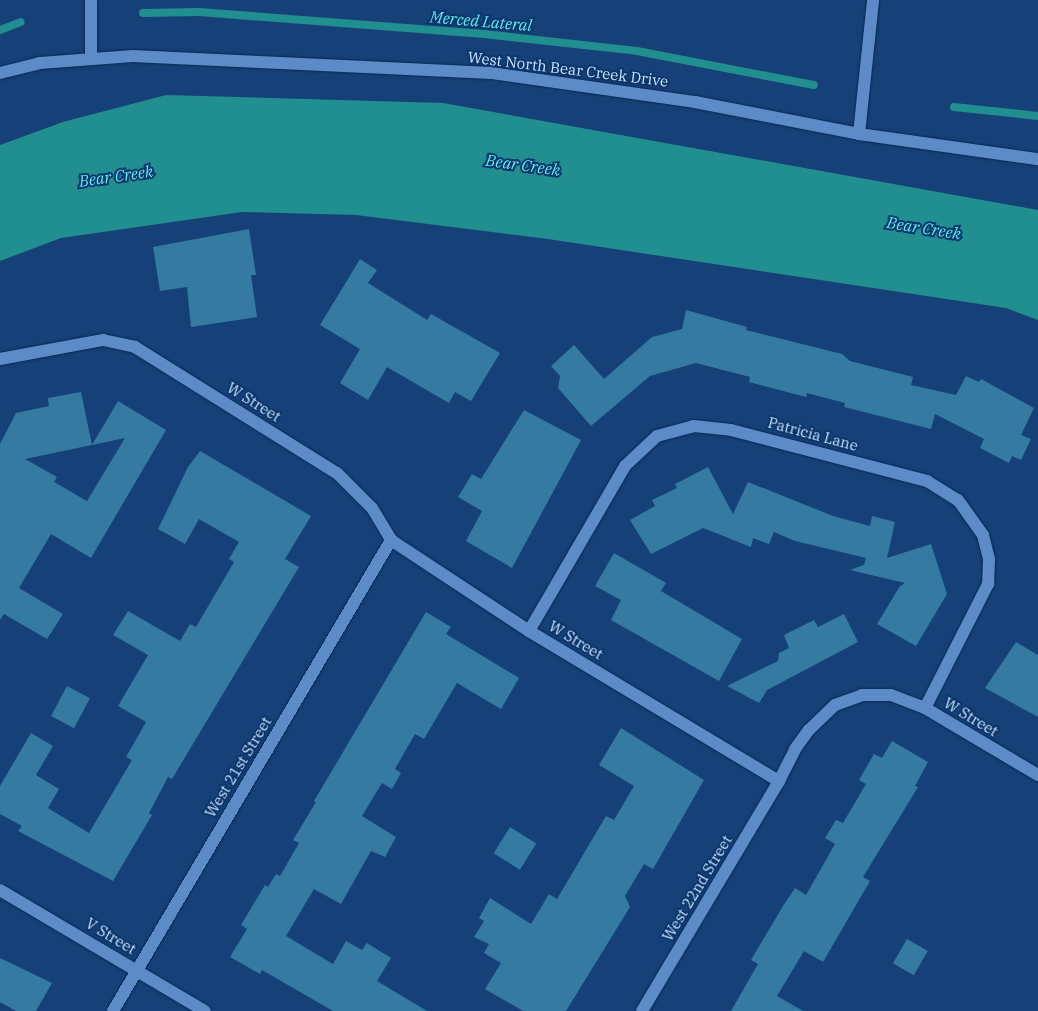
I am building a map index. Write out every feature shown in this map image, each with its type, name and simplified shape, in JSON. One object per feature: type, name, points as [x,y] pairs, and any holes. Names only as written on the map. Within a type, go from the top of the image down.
[{"type":"street","points":[[91,0],[91,58]]},
{"type":"street","points":[[859,134],[873,0]]},
{"type":"street","name":"West North Bear Creek Drive","points":[[0,73],[36,64],[91,58],[171,57],[492,73],[696,102],[859,134],[1038,159]]},
{"type":"street","name":"W Street","points":[[0,359],[103,340],[135,347],[337,473],[372,508],[391,540],[529,631],[779,781],[795,749],[835,705],[862,694],[891,695],[925,708],[1038,776]]},
{"type":"street","name":"Patricia Lane","points":[[529,631],[625,466],[657,436],[694,426],[731,430],[927,481],[958,500],[983,536],[989,559],[988,584],[979,607],[925,708]]},
{"type":"street","name":"West 21st Street","points":[[113,1011],[391,540]]},
{"type":"street","name":"West 22nd Street","points":[[642,1011],[779,781]]},
{"type":"street","name":"V Street","points":[[0,890],[205,1011]]},
{"type":"water","name":"Bear Creek","points":[[166,95],[443,103],[1038,210],[1038,320],[1006,308],[548,239],[356,215],[242,212],[61,238],[0,261],[0,145],[63,122]]},
{"type":"building","points":[[249,229],[256,275],[251,275],[257,317],[191,327],[187,287],[160,291],[153,247]]},
{"type":"building","points":[[360,259],[377,270],[368,283],[427,320],[431,314],[500,353],[471,401],[455,392],[449,403],[387,367],[368,400],[340,383],[360,349],[320,325]]},
{"type":"building","points":[[686,310],[747,327],[746,330],[842,354],[850,361],[913,377],[911,385],[956,395],[966,376],[979,382],[981,379],[1034,408],[1021,435],[1031,439],[1021,460],[1012,456],[1009,463],[980,448],[984,439],[935,414],[931,429],[844,407],[845,403],[807,393],[806,397],[749,382],[750,377],[696,363],[650,376],[591,426],[558,388],[560,376],[551,366],[574,345],[604,379],[652,337],[682,329]]},
{"type":"building","points":[[81,392],[92,445],[118,401],[166,430],[91,558],[51,534],[19,588],[63,614],[47,639],[4,614],[0,620],[0,444],[16,413],[49,406],[48,398]],"holes":[[[125,438],[87,501],[54,482],[57,477],[25,459]]]},
{"type":"building","points":[[524,410],[581,440],[512,568],[466,541],[482,511],[458,497],[472,474],[481,479]]},
{"type":"building","points":[[200,451],[311,516],[285,559],[299,567],[172,779],[168,777],[149,813],[152,815],[113,881],[18,831],[22,826],[0,814],[0,786],[31,733],[53,746],[36,775],[59,789],[48,808],[89,833],[132,760],[126,757],[146,722],[118,706],[148,655],[113,635],[128,611],[180,641],[190,624],[196,627],[234,562],[229,559],[239,542],[199,519],[185,544],[158,529],[188,467]]},
{"type":"building","points":[[708,467],[733,514],[748,482],[833,516],[870,526],[872,516],[895,522],[887,558],[931,544],[947,594],[916,646],[877,624],[900,586],[905,583],[850,570],[864,565],[866,558],[795,541],[774,532],[769,544],[753,538],[751,547],[703,528],[651,554],[630,520],[655,506],[652,500],[677,488],[675,484]]},
{"type":"building","points":[[614,553],[666,583],[661,591],[742,639],[719,681],[611,620],[621,600],[595,586]]},
{"type":"building","points":[[426,612],[451,627],[446,634],[519,678],[501,709],[457,683],[424,739],[415,734],[395,769],[401,773],[392,789],[382,783],[362,816],[396,837],[385,857],[371,851],[341,904],[314,889],[286,936],[333,964],[346,941],[362,950],[367,943],[391,958],[377,981],[427,1011],[333,1011],[262,970],[260,974],[230,957],[247,929],[241,925],[265,885],[268,887],[276,874],[280,876],[299,843],[293,840],[316,802],[314,801]]},
{"type":"building","points":[[844,614],[858,642],[767,690],[759,703],[727,686],[778,661],[779,653],[789,648],[784,635],[814,620],[818,627]]},
{"type":"building","points":[[1016,642],[1038,655],[1038,717],[985,688]]},
{"type":"building","points":[[67,686],[90,698],[74,728],[51,716]]},
{"type":"building","points":[[621,728],[704,780],[653,869],[644,864],[625,896],[630,907],[566,1011],[523,1011],[485,989],[501,963],[484,953],[489,944],[474,937],[484,921],[479,918],[490,898],[531,924],[549,894],[557,899],[606,816],[614,820],[634,786],[599,765]]},
{"type":"building","points":[[892,741],[928,762],[915,786],[918,787],[863,877],[870,881],[823,962],[804,951],[777,996],[803,1011],[731,1011],[758,964],[751,960],[783,906],[795,888],[806,895],[835,844],[825,838],[836,820],[843,823],[866,784],[859,780],[874,754],[882,758]]},
{"type":"building","points":[[510,827],[536,843],[520,870],[494,853]]},
{"type":"building","points":[[907,939],[928,951],[914,975],[893,963]]},
{"type":"building","points":[[0,958],[52,983],[36,1011],[16,1011],[0,1002]]},
{"type":"waterway","name":"Merced Lateral","points":[[143,13],[199,12],[484,34],[637,51],[814,85]]},
{"type":"waterway","name":"Merced Lateral","points":[[0,30],[21,22]]},
{"type":"waterway","name":"Merced Lateral","points":[[954,107],[1038,116]]}]
